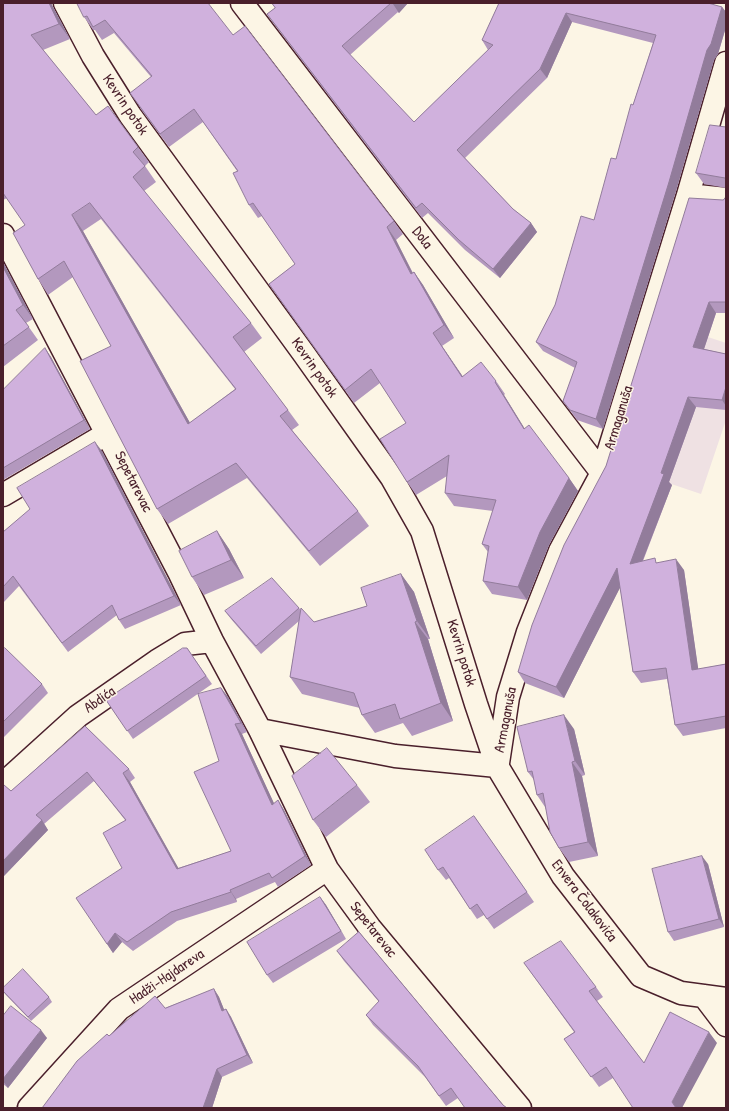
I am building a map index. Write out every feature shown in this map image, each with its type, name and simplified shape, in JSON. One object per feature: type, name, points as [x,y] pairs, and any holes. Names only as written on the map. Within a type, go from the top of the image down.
[{"type":"street","name":"Kevrin potok","points":[[65,3],[93,56],[130,114],[366,441],[392,478],[419,524],[497,766]]},
{"type":"street","name":"Dola","points":[[242,3],[602,473]]},
{"type":"street","name":"Armaganuša","points":[[497,766],[508,697],[528,632],[560,551],[602,473],[688,195],[726,63]]},
{"type":"street","points":[[688,195],[726,199]]},
{"type":"street","name":"Sepetarevac","points":[[4,240],[108,433],[180,574],[212,641],[260,730],[327,870],[370,928],[520,1108]]},
{"type":"street","points":[[3,495],[108,433]]},
{"type":"street","name":"Abdića","points":[[3,784],[78,716],[157,661],[185,644],[212,641]]},
{"type":"street","points":[[260,730],[395,756],[497,766]]},
{"type":"street","name":"Envera Čolakovića","points":[[497,766],[563,876],[641,976],[681,993],[726,999]]},
{"type":"street","name":"Hadži-Hajdareva","points":[[29,1108],[119,1009],[327,870]]},
{"type":"street","points":[[704,996],[726,1025]]},
{"type":"shaded area","points":[[701,207],[726,313],[716,313],[708,337],[726,343],[726,420],[701,494],[612,464]]},
{"type":"building","points":[[3,3],[49,3],[59,24],[31,35],[96,115],[108,106],[138,147],[133,152],[145,166],[133,177],[251,323],[233,337],[288,410],[280,416],[358,511],[309,551],[236,463],[157,509],[80,361],[111,346],[64,261],[38,279],[13,233],[25,225],[3,193]],"holes":[[[90,203],[236,389],[188,424],[72,215]]]},
{"type":"building","points":[[77,3],[208,3],[233,35],[245,26],[394,221],[387,227],[411,274],[414,272],[444,325],[433,333],[462,377],[481,362],[496,381],[495,382],[524,429],[529,425],[569,478],[540,532],[518,587],[483,581],[489,546],[482,544],[496,500],[445,493],[449,455],[407,482],[380,439],[406,423],[371,369],[345,390],[269,284],[295,264],[253,203],[249,205],[233,173],[238,171],[194,109],[160,134],[130,93],[152,76],[105,20],[93,27],[87,16],[84,17]]},
{"type":"building","points":[[272,3],[391,3],[342,46],[414,122],[493,45],[482,40],[499,3],[708,3],[722,7],[711,44],[707,50],[669,182],[596,419],[570,410],[563,401],[577,362],[536,342],[555,305],[581,216],[594,220],[611,158],[616,159],[631,104],[633,105],[656,35],[566,13],[540,69],[457,150],[513,209],[531,223],[493,269],[459,240],[422,203],[416,208],[267,14],[275,8]]},
{"type":"building","points":[[710,125],[726,127],[726,179],[696,173]]},
{"type":"building","points":[[726,197],[726,302],[709,302],[693,347],[726,354],[726,387],[722,400],[688,397],[661,473],[664,474],[630,564],[655,558],[656,563],[676,559],[692,670],[726,664],[726,716],[675,725],[666,668],[633,672],[617,568],[556,687],[518,672],[532,625],[564,545],[606,466],[689,198],[723,200]]},
{"type":"building","points":[[3,267],[23,305],[16,310],[29,327],[3,346]]},
{"type":"building","points":[[45,348],[84,420],[3,468],[3,390]]},
{"type":"building","points":[[95,442],[174,596],[119,620],[112,605],[62,643],[13,576],[3,587],[3,532],[30,509],[17,488]]},
{"type":"building","points":[[217,531],[231,560],[192,577],[179,551]]},
{"type":"building","points":[[401,574],[417,621],[415,622],[441,703],[400,719],[395,704],[362,715],[354,693],[290,677],[301,608],[314,622],[367,606],[361,588]]},
{"type":"building","points":[[272,578],[299,608],[256,646],[225,611]]},
{"type":"building","points":[[5,648],[42,684],[3,722],[3,649]]},
{"type":"building","points":[[183,648],[187,648],[206,676],[127,731],[106,700]]},
{"type":"building","points":[[221,688],[241,723],[235,724],[272,805],[278,800],[305,856],[272,878],[269,873],[230,890],[231,892],[171,912],[127,942],[115,933],[107,944],[76,898],[122,868],[103,833],[126,820],[87,772],[36,815],[42,820],[3,861],[3,785],[11,791],[85,726],[129,769],[123,773],[177,869],[231,851],[194,772],[219,761],[198,694]]},
{"type":"building","points":[[564,715],[575,761],[572,762],[588,842],[559,848],[550,832],[543,793],[537,795],[532,771],[528,772],[517,727]]},
{"type":"building","points":[[327,748],[357,785],[313,820],[292,776]]},
{"type":"building","points":[[474,816],[527,892],[487,919],[477,904],[470,909],[443,867],[438,870],[425,850]]},
{"type":"building","points":[[702,856],[719,919],[668,932],[652,869]]},
{"type":"building","points":[[320,897],[341,931],[267,975],[247,942]]},
{"type":"building","points":[[359,932],[507,1108],[465,1108],[451,1088],[439,1096],[418,1066],[366,1015],[379,1001],[337,951]]},
{"type":"building","points":[[561,941],[596,987],[589,991],[644,1063],[670,1012],[709,1032],[672,1102],[676,1108],[633,1108],[606,1067],[591,1077],[564,1039],[575,1032],[524,963]]},
{"type":"building","points":[[23,969],[49,997],[28,1017],[3,991],[3,988]]},
{"type":"building","points":[[214,989],[222,1011],[226,1009],[247,1055],[217,1069],[203,1108],[42,1108],[77,1061],[107,1034],[109,1036],[155,996],[165,1008]]},
{"type":"building","points":[[11,1006],[41,1030],[3,1079],[3,1016]]}]
